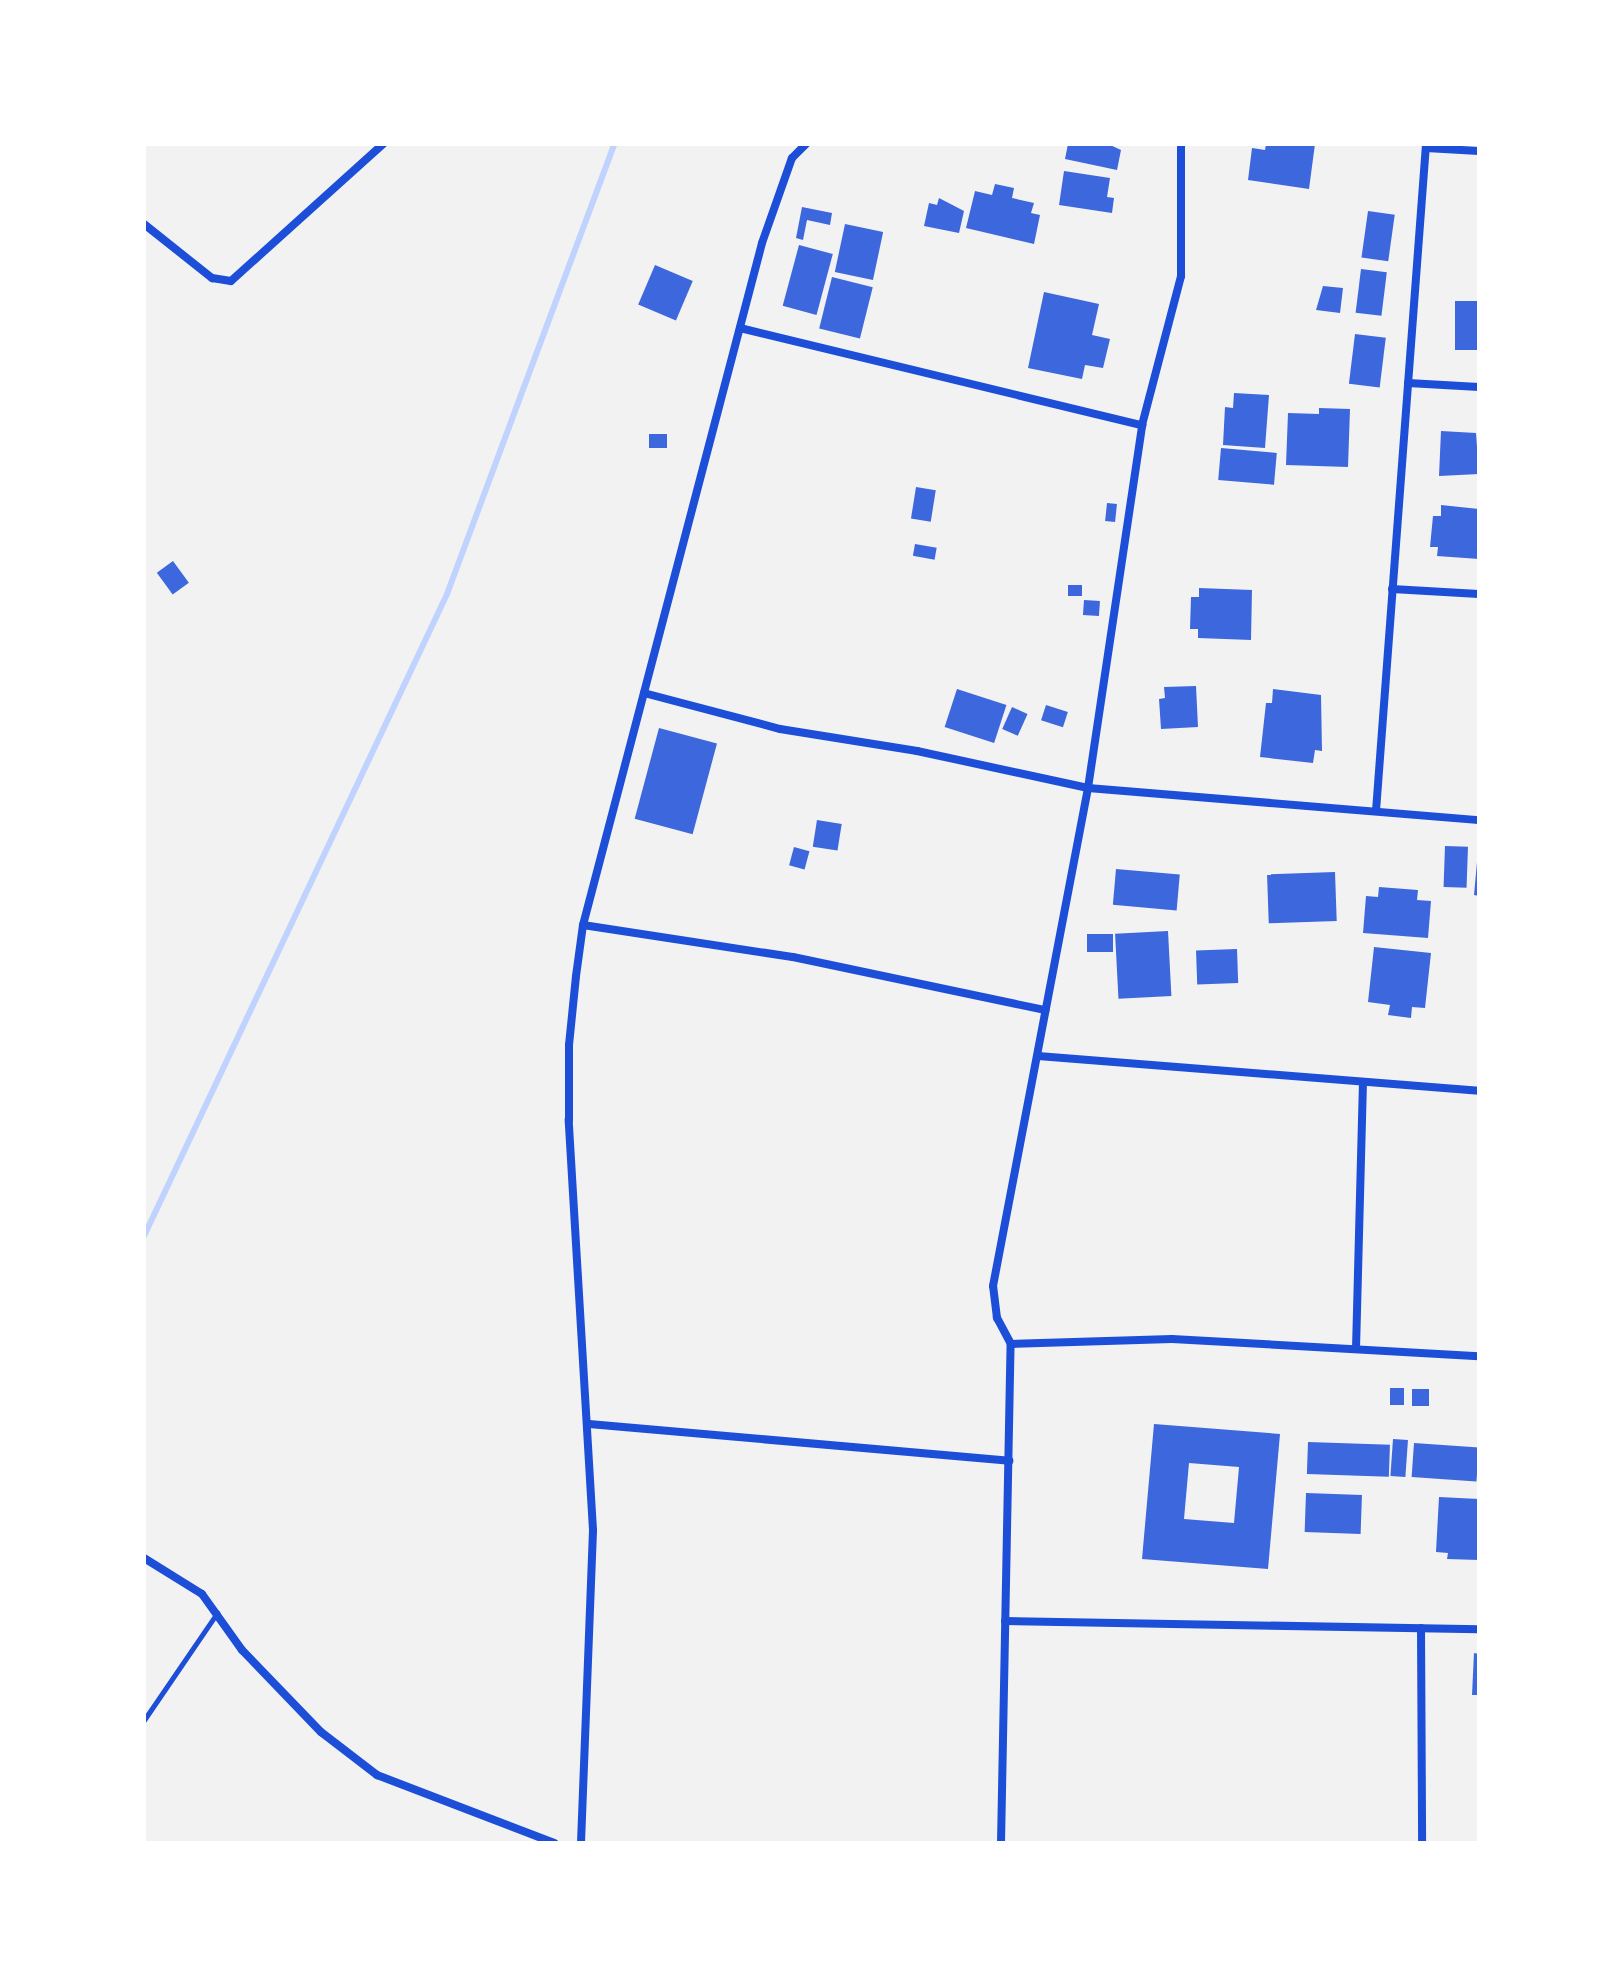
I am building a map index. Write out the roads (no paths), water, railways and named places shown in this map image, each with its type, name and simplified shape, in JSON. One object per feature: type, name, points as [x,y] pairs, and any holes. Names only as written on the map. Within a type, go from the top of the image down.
[{"type":"street","points":[[144,224],[212,278],[231,281],[383,144]]},
{"type":"street","points":[[581,1843],[593,1544],[589,1424],[569,1105],[569,1045],[583,925],[740,328],[792,158],[806,144]]},
{"type":"street","points":[[1001,1843],[1011,1344],[997,1318],[993,1286],[1088,788],[1142,425],[1181,276],[1181,144]]},
{"type":"street","points":[[1376,811],[1426,146],[1479,151]]},
{"type":"street","points":[[740,328],[1142,425]]},
{"type":"street","points":[[1408,383],[1479,387]]},
{"type":"street","points":[[1392,589],[1479,594]]},
{"type":"street","points":[[644,693],[780,729],[1088,788],[1479,820]]},
{"type":"street","points":[[583,925],[793,957],[1045,1010]]},
{"type":"street","points":[[1038,1056],[1479,1091]]},
{"type":"street","points":[[1356,1349],[1363,1082]]},
{"type":"street","points":[[1011,1344],[1172,1339],[1479,1356]]},
{"type":"street","points":[[589,1424],[1009,1461]]},
{"type":"street","points":[[144,1558],[185,1580],[217,1612],[242,1650],[321,1732],[377,1775],[554,1843]]},
{"type":"street","points":[[1005,1621],[1479,1629]]},
{"type":"street","points":[[1421,1628],[1422,1843]]},
{"type":"lane","points":[[144,1720],[217,1612]]},
{"type":"waterway","points":[[144,1236],[447,594],[614,144]]}]
